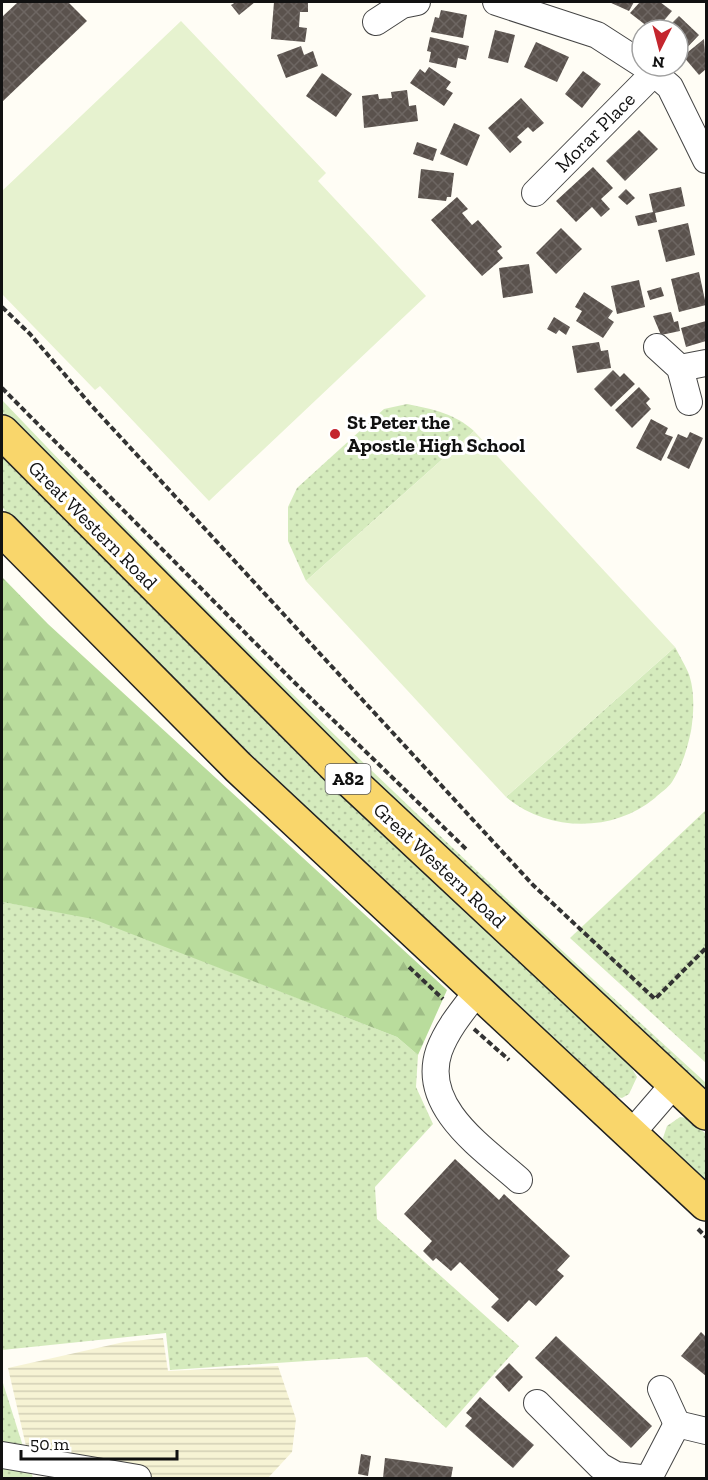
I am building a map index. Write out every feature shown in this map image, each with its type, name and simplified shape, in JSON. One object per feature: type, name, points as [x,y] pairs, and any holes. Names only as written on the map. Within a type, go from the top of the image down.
[{"type":"main road","name":"Great Western Road","points":[[2,432],[340,771],[706,1113]]},
{"type":"main road","points":[[2,529],[238,767],[706,1204]]},
{"type":"street","points":[[376,22],[402,5],[417,2]]},
{"type":"street","points":[[496,2],[597,35],[630,56]]},
{"type":"street","name":"Morar Place","points":[[535,193],[638,78]]},
{"type":"street","points":[[660,78],[670,87],[706,160]]},
{"type":"street","points":[[657,348],[680,369],[689,402]]},
{"type":"street","points":[[680,369],[706,363]]},
{"type":"street","points":[[477,992],[450,1029],[440,1050],[435,1079],[448,1111],[467,1133],[519,1180]]},
{"type":"street","points":[[630,1134],[674,1084]]},
{"type":"street","points":[[661,1389],[677,1424]]},
{"type":"street","points":[[537,1403],[600,1466],[616,1474],[640,1479]]},
{"type":"street","points":[[677,1424],[706,1431]]},
{"type":"street","points":[[649,1479],[677,1424]]},
{"type":"street","points":[[2,1455],[138,1479]]},
{"type":"path","points":[[2,307],[30,334],[90,404],[533,885],[655,999],[706,948]]},
{"type":"path","points":[[2,388],[294,682],[471,854]]},
{"type":"shaded area","points":[[163,1338],[168,1371],[278,1366],[296,1419],[292,1452],[268,1478],[160,1478],[75,1470],[26,1446],[8,1368],[124,1342]]},
{"type":"green space","points":[[181,21],[326,173],[318,181],[426,296],[209,501],[100,386],[95,390],[2,294],[2,191]]},
{"type":"green space","points":[[2,400],[173,576],[348,748],[706,1083],[706,1092],[389,797],[22,434],[2,412]]},
{"type":"green space","points":[[407,404],[443,413],[459,420],[474,431],[306,581],[288,541],[288,507],[297,488],[384,409]]},
{"type":"green space","points":[[474,431],[675,647],[506,797],[306,581]]},
{"type":"green space","points":[[2,454],[309,765],[627,1060],[637,1077],[629,1094],[622,1098],[612,1096],[380,878],[76,583],[2,507]]},
{"type":"green space","points":[[2,577],[48,624],[447,990],[418,1055],[397,1037],[93,919],[2,902]]},
{"type":"green space","points":[[675,647],[690,679],[693,693],[693,717],[688,745],[676,776],[655,798],[620,818],[581,824],[541,817],[523,809],[506,797]]},
{"type":"green space","points":[[706,810],[706,1063],[570,938]]},
{"type":"green space","points":[[2,902],[93,918],[397,1037],[418,1055],[416,1087],[433,1124],[375,1187],[377,1219],[519,1346],[446,1428],[367,1357],[170,1370],[166,1333],[2,1350]]},
{"type":"green space","points":[[680,1117],[687,1118],[706,1134],[706,1183],[666,1145],[663,1138],[667,1126]]},
{"type":"green space","points":[[2,1380],[33,1478],[2,1478]]},
{"type":"building","points":[[18,2],[68,2],[87,21],[2,102],[2,17]]},
{"type":"building","points":[[236,2],[255,2],[239,15],[231,5]]},
{"type":"building","points":[[274,2],[308,2],[308,12],[300,12],[299,27],[307,28],[305,42],[271,39]]},
{"type":"building","points":[[609,2],[634,2],[629,11]]},
{"type":"building","points":[[640,2],[660,2],[672,11],[666,18],[636,18],[630,13]]},
{"type":"building","points":[[441,10],[467,15],[463,38],[431,32],[435,17],[439,18]]},
{"type":"building","points":[[690,26],[699,35],[690,44]]},
{"type":"building","points":[[495,30],[515,35],[508,63],[488,58]]},
{"type":"building","points":[[430,37],[469,46],[466,60],[458,58],[456,68],[429,62],[431,52],[427,51]]},
{"type":"building","points":[[704,39],[706,69],[699,75],[690,64],[690,50]]},
{"type":"building","points":[[536,42],[569,57],[557,82],[524,67]]},
{"type":"building","points":[[301,46],[304,55],[313,51],[318,66],[286,78],[277,55]]},
{"type":"building","points":[[429,67],[451,82],[446,89],[453,93],[444,106],[410,83],[420,69],[425,73]]},
{"type":"building","points":[[583,71],[601,84],[582,108],[565,94]]},
{"type":"building","points":[[322,73],[352,94],[336,117],[306,96]]},
{"type":"building","points":[[407,90],[409,106],[416,105],[418,121],[364,128],[362,96],[378,94],[379,99],[392,98],[391,92]]},
{"type":"building","points":[[521,98],[544,123],[533,132],[528,127],[517,137],[522,142],[510,153],[488,128]]},
{"type":"building","points":[[454,123],[480,135],[467,166],[440,154]]},
{"type":"building","points":[[639,130],[658,149],[625,181],[606,161]]},
{"type":"building","points":[[417,142],[437,149],[433,161],[413,154]]},
{"type":"building","points":[[593,167],[613,188],[601,199],[610,209],[601,217],[592,207],[576,222],[556,201]]},
{"type":"building","points":[[421,169],[454,173],[451,197],[447,197],[446,201],[418,198]]},
{"type":"building","points":[[681,187],[685,206],[655,213],[657,222],[638,226],[635,216],[653,212],[649,194]]},
{"type":"building","points":[[626,189],[635,198],[627,205],[618,197]]},
{"type":"building","points":[[457,197],[468,209],[462,213],[472,225],[478,220],[502,247],[497,251],[503,258],[482,276],[431,220]]},
{"type":"building","points":[[688,223],[695,255],[666,262],[658,230]]},
{"type":"building","points":[[561,228],[582,249],[556,274],[536,253]]},
{"type":"building","points":[[529,264],[533,293],[503,298],[499,268]]},
{"type":"building","points":[[699,272],[706,305],[679,312],[671,279]]},
{"type":"building","points":[[639,280],[645,307],[617,314],[611,286]]},
{"type":"building","points":[[661,287],[664,296],[650,300],[647,291]]},
{"type":"building","points":[[584,292],[613,311],[608,318],[614,322],[603,338],[576,321],[582,311],[575,307]]},
{"type":"building","points":[[671,312],[674,322],[678,321],[680,331],[661,335],[653,316]]},
{"type":"building","points":[[554,317],[570,327],[566,335],[559,330],[556,334],[547,329]]},
{"type":"building","points":[[706,321],[706,341],[686,347],[681,328]]},
{"type":"building","points":[[599,342],[601,351],[608,350],[611,368],[577,373],[572,346]]},
{"type":"building","points":[[613,370],[620,377],[624,373],[635,384],[611,407],[594,389]]},
{"type":"building","points":[[639,387],[650,399],[646,403],[651,409],[632,428],[615,410]]},
{"type":"building","points":[[651,419],[668,428],[665,434],[673,437],[661,461],[636,448]]},
{"type":"building","points":[[690,432],[703,438],[689,469],[667,458],[678,434],[687,438]]},
{"type":"building","points":[[455,1159],[499,1200],[504,1194],[570,1256],[557,1270],[564,1276],[536,1306],[529,1300],[508,1322],[491,1307],[499,1299],[460,1262],[451,1271],[436,1258],[433,1261],[423,1251],[432,1241],[404,1214]]},
{"type":"building","points":[[701,1332],[706,1337],[706,1376],[681,1356]]},
{"type":"building","points":[[556,1336],[652,1426],[631,1448],[535,1358]]},
{"type":"building","points":[[509,1363],[523,1377],[509,1392],[495,1377]]},
{"type":"building","points":[[480,1397],[534,1445],[513,1468],[465,1426],[472,1418],[466,1413]]},
{"type":"building","points":[[361,1454],[371,1456],[368,1476],[358,1474]]},
{"type":"building","points":[[385,1458],[453,1467],[451,1478],[383,1478]]},
{"type":"place","name":"St Peter the Apostle High School","points":[[335,434]]}]
